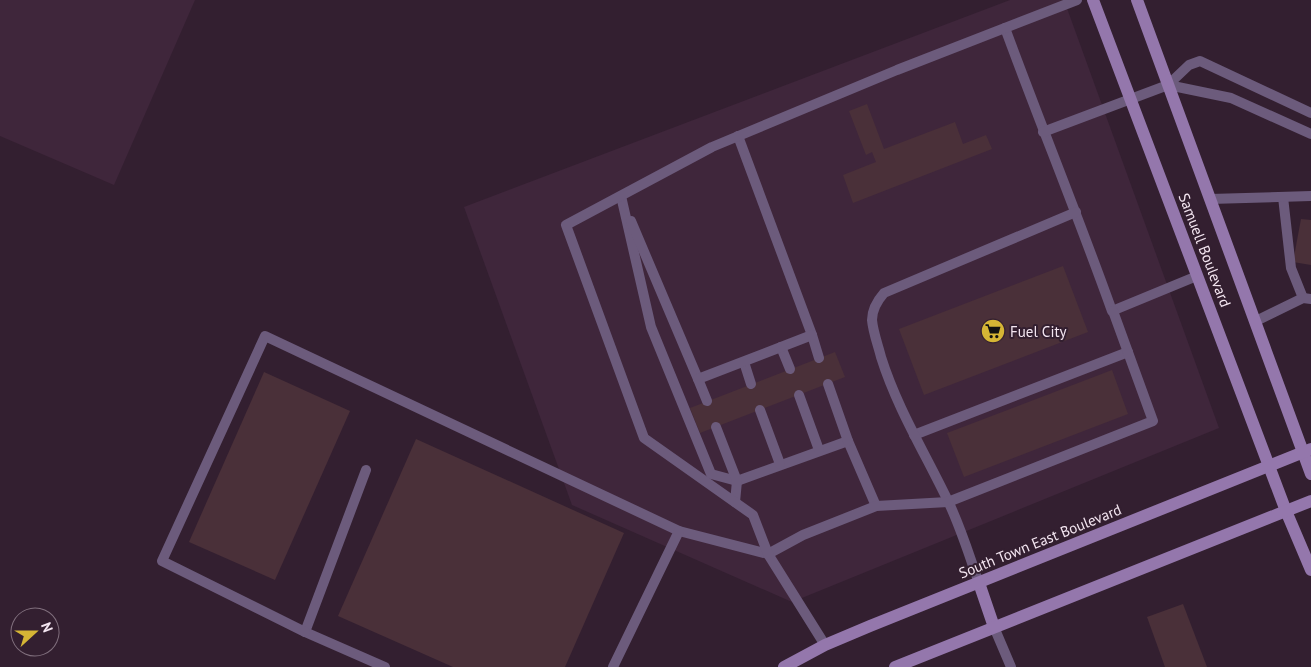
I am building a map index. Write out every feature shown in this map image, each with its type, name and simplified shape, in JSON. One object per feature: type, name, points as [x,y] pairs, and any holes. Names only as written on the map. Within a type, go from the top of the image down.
[{"type":"main road","name":"Samuell Boulevard","points":[[1093,0],[1286,511],[1311,570]]},
{"type":"main road","name":"Samuell Boulevard","points":[[1137,0],[1256,321],[1307,451],[1311,474]]},
{"type":"main road","name":"South Town East Boulevard","points":[[784,667],[825,645],[1307,451]]},
{"type":"main road","points":[[895,667],[1311,501]]},
{"type":"main road","points":[[979,583],[994,627]]},
{"type":"lane","points":[[825,645],[768,554],[753,515],[644,438],[566,225],[712,147],[897,70],[1077,0]]},
{"type":"lane","points":[[385,667],[304,632],[162,561],[265,336],[679,531],[768,554],[803,535],[876,506],[948,502],[1153,421],[1076,212],[1005,28]]},
{"type":"lane","points":[[1044,132],[1168,84],[1189,65],[1200,61],[1311,113]]},
{"type":"lane","points":[[1168,84],[1231,98],[1311,134]]},
{"type":"lane","points":[[738,136],[819,358]]},
{"type":"lane","points":[[621,196],[707,401]]},
{"type":"lane","points":[[621,196],[651,327],[711,474],[737,481],[848,441]]},
{"type":"lane","points":[[1210,198],[1311,196]]},
{"type":"lane","points":[[1256,321],[1307,299],[1291,268],[1284,197]]},
{"type":"lane","points":[[979,583],[964,538],[948,502],[896,399],[876,340],[872,320],[876,303],[884,293],[1076,212]]},
{"type":"lane","points":[[1113,311],[1198,276]]},
{"type":"lane","points":[[698,379],[812,335]]},
{"type":"lane","points":[[781,347],[790,369]]},
{"type":"lane","points":[[914,435],[1128,352]]},
{"type":"lane","points":[[744,362],[751,384]]},
{"type":"lane","points":[[828,384],[848,441],[876,506]]},
{"type":"lane","points":[[799,395],[820,450]]},
{"type":"lane","points":[[760,410],[780,464]]},
{"type":"lane","points":[[716,427],[737,481],[735,502]]},
{"type":"lane","points":[[304,632],[366,470]]},
{"type":"lane","points":[[613,667],[679,531]]},
{"type":"lane","points":[[994,627],[1011,667]]},
{"type":"shaded area","points":[[0,0],[195,0],[114,185],[0,136]]},
{"type":"shaded area","points":[[1010,0],[1064,0],[1219,428],[792,602],[572,505],[464,207]]},
{"type":"building","points":[[867,104],[884,149],[955,122],[963,144],[986,135],[992,149],[853,203],[843,175],[876,162],[872,152],[866,155],[849,111]]},
{"type":"building","points":[[1301,219],[1311,220],[1311,265],[1293,262]]},
{"type":"building","name":"Fuel City","points":[[1063,266],[1088,332],[924,395],[899,329]]},
{"type":"building","points":[[835,352],[845,377],[700,433],[690,408]]},
{"type":"building","name":"Fuel City","points":[[1112,370],[1128,414],[964,477],[947,433]]},
{"type":"building","points":[[264,372],[350,411],[275,580],[189,542]]},
{"type":"building","points":[[416,439],[624,533],[565,667],[453,667],[338,616]]},
{"type":"building","points":[[1183,604],[1207,667],[1165,667],[1147,617]]},
{"type":"place","name":"Fuel City","points":[[993,331]]}]
